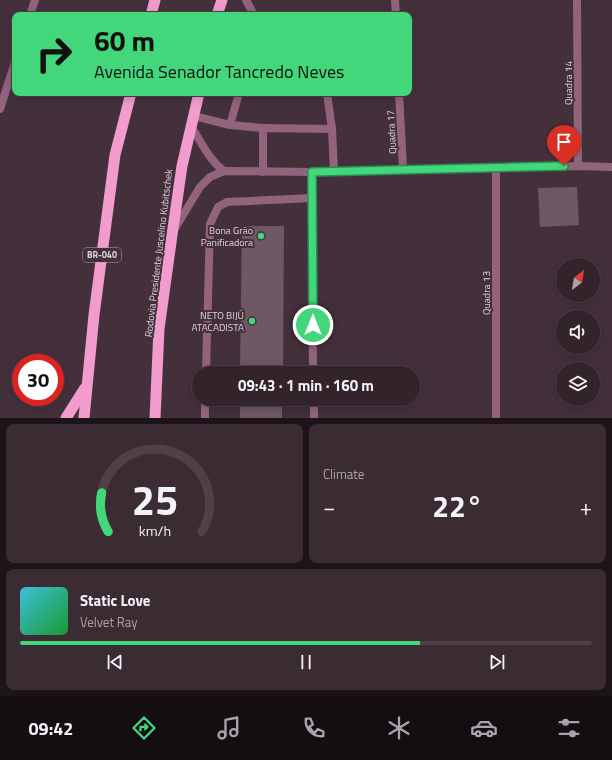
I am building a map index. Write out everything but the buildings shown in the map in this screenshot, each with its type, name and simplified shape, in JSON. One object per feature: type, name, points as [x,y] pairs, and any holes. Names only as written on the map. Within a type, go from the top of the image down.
[{"type":"highway","points":[[152,12],[155,0]]},
{"type":"highway","points":[[218,12],[222,0]]},
{"type":"highway","name":"BR-040","points":[[84,418],[86,388],[116,155],[130,96]]},
{"type":"highway","name":"Rodovia Presidente Juscelino Kubitschek","points":[[155,418],[159,329],[182,166],[199,96]]},
{"type":"highway","points":[[66,418],[86,388]]},
{"type":"street","points":[[31,12],[35,0]]},
{"type":"street","points":[[246,0],[252,12]]},
{"type":"street","points":[[395,0],[396,12]]},
{"type":"street","name":"Quadra 14","points":[[577,0],[578,166]]},
{"type":"street","points":[[0,108],[12,71]]},
{"type":"street","points":[[230,125],[238,96]]},
{"type":"street","points":[[327,96],[332,129],[334,171]]},
{"type":"street","name":"Quadra 17","points":[[399,96],[403,169]]},
{"type":"street","points":[[194,116],[230,125],[263,128],[332,129]]},
{"type":"street","points":[[192,128],[215,164],[224,171]]},
{"type":"street","points":[[263,128],[263,172]]},
{"type":"street","points":[[172,235],[200,187],[210,177],[224,171],[312,172],[578,166],[612,167]]},
{"type":"street","name":"Quadra 13","points":[[496,168],[496,418]]},
{"type":"street","points":[[312,172],[313,366]]},
{"type":"street","points":[[206,366],[210,224],[218,207],[228,202],[312,198]]},
{"type":"street","points":[[205,406],[205,418]]},
{"type":"street","points":[[314,406],[314,418]]},
{"type":"place","name":"Bona Grão Panificadora","points":[[261,236]]},
{"type":"place","name":"NETO BIJÚ ATACADISTA","points":[[252,321]]},
{"type":"route","points":[[313,325],[312,172],[564,166]]}]
